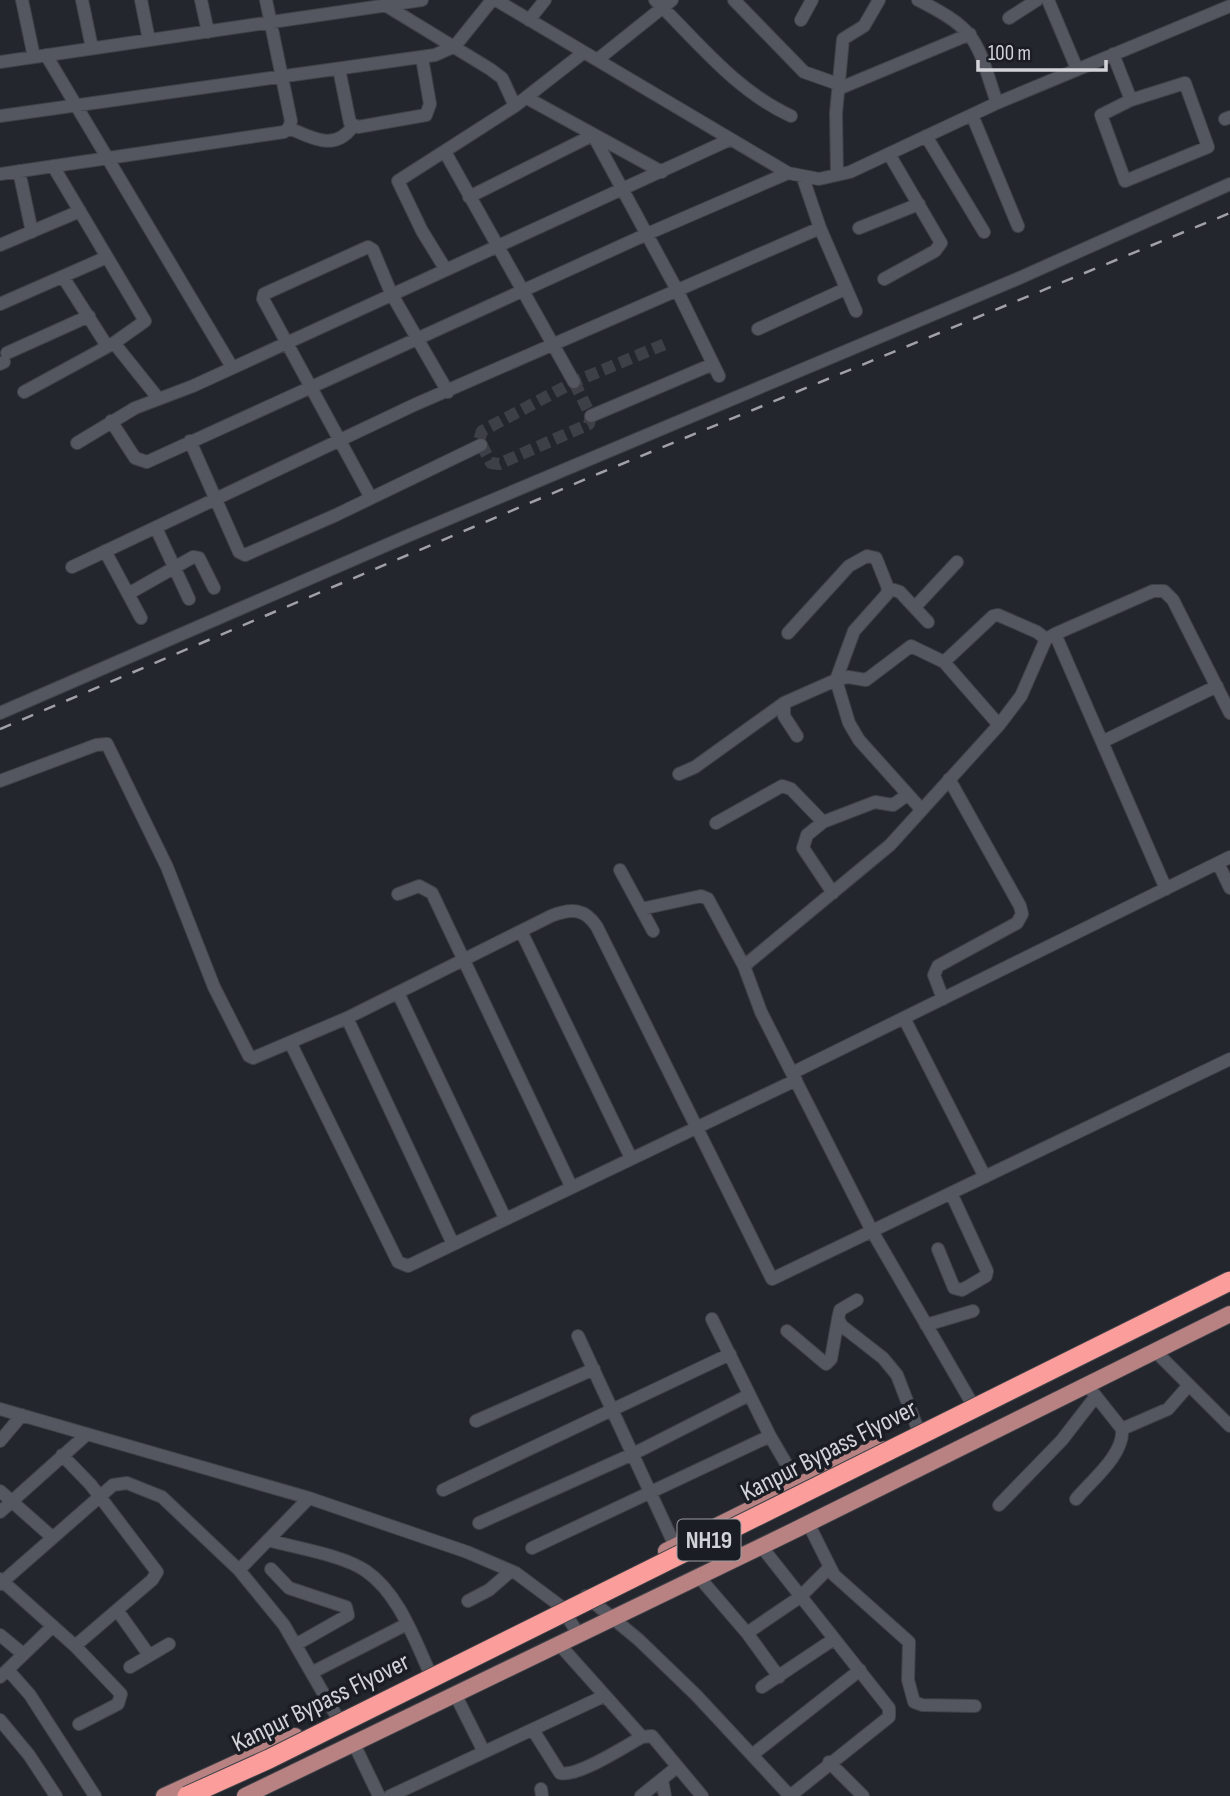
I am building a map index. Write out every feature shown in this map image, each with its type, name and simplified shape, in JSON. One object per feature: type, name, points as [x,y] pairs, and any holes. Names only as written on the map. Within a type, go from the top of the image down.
[{"type":"highway","name":"Kanpur Bypass Flyover","points":[[187,1796],[293,1747],[1230,1281]]},
{"type":"highway","name":"Kanpur Bypass Flyover","points":[[211,1796],[618,1599],[1230,1294]]},
{"type":"main road","points":[[164,1796],[337,1717],[798,1484],[1230,1273]]},
{"type":"main road","points":[[245,1796],[262,1793],[609,1617],[1091,1390],[1155,1352],[1230,1314]]},
{"type":"street","points":[[22,0],[40,56],[76,104],[232,367]]},
{"type":"street","points":[[82,0],[92,48]]},
{"type":"street","points":[[141,0],[149,40]]},
{"type":"street","points":[[201,0],[208,32]]},
{"type":"street","points":[[265,0],[282,77],[289,128]]},
{"type":"street","points":[[0,62],[208,32],[380,3],[422,0]]},
{"type":"street","points":[[0,116],[422,58],[455,46],[494,0],[788,173],[819,179],[837,175],[889,154],[998,103],[1230,6]]},
{"type":"street","points":[[529,20],[545,0]]},
{"type":"street","points":[[802,20],[812,0]]},
{"type":"street","points":[[837,175],[838,86],[843,39],[864,26],[879,0]]},
{"type":"street","points":[[918,0],[950,16],[970,34],[976,42],[998,103]]},
{"type":"street","points":[[1009,18],[1037,0]]},
{"type":"street","points":[[1048,0],[1077,69]]},
{"type":"street","points":[[738,2],[804,72],[838,86],[970,34]]},
{"type":"street","points":[[380,3],[455,46],[502,78],[515,106]]},
{"type":"street","points":[[597,60],[663,3],[742,86],[768,105],[791,116]]},
{"type":"street","points":[[446,270],[422,231],[398,181],[515,106],[583,53]]},
{"type":"street","points":[[1113,54],[1131,100]]},
{"type":"street","points":[[289,128],[327,142],[346,136],[353,127],[426,115],[430,104],[422,58]]},
{"type":"street","points":[[339,69],[353,127]]},
{"type":"street","points":[[1185,83],[1208,147],[1125,181],[1101,115],[1131,100],[1185,83]]},
{"type":"street","points":[[527,97],[662,172]]},
{"type":"street","points":[[972,115],[1018,226]]},
{"type":"street","points":[[0,174],[284,132],[289,128]]},
{"type":"street","points":[[591,416],[716,370],[677,290],[593,135]]},
{"type":"street","points":[[469,197],[593,135]]},
{"type":"street","points":[[926,136],[984,232]]},
{"type":"street","points":[[78,443],[111,421],[158,398],[232,367],[730,140]]},
{"type":"street","points":[[445,152],[574,382]]},
{"type":"street","points":[[884,279],[939,246],[939,239],[889,154]]},
{"type":"street","points":[[24,392],[143,324],[145,316],[53,166]]},
{"type":"street","points":[[19,171],[32,232]]},
{"type":"street","points":[[111,421],[139,461],[147,462],[417,337],[788,173]]},
{"type":"street","points":[[803,178],[820,228],[856,311]]},
{"type":"street","points":[[0,713],[405,537],[1017,279],[1230,184]]},
{"type":"street","points":[[859,228],[919,204]]},
{"type":"street","points":[[0,245],[80,211]]},
{"type":"street","points":[[72,567],[340,440],[820,228]]},
{"type":"street","points":[[371,498],[263,299],[266,291],[368,247],[373,250],[391,293],[448,392]]},
{"type":"street","points":[[0,304],[107,257]]},
{"type":"street","points":[[63,277],[89,316],[158,398]]},
{"type":"street","points":[[758,329],[845,289]]},
{"type":"street","points":[[3,360],[89,316]]},
{"type":"street","points":[[190,441],[239,552],[244,555],[371,498],[481,444]]},
{"type":"street","points":[[156,528],[189,599]]},
{"type":"street","points":[[106,551],[141,618]]},
{"type":"street","points":[[128,594],[197,556],[214,588]]},
{"type":"street","points":[[788,633],[859,559],[867,556],[876,558],[888,588],[883,600],[854,631],[836,680],[849,723],[859,740],[921,809]]},
{"type":"street","points":[[915,607],[957,562]]},
{"type":"street","points":[[888,588],[900,592],[928,622]]},
{"type":"street","points":[[744,967],[890,845],[999,725],[1021,696],[1050,636],[1153,591],[1164,592],[1173,600],[1230,713]]},
{"type":"street","points":[[944,662],[993,616],[998,615],[1050,636],[1102,742],[1166,888]]},
{"type":"street","points":[[679,774],[695,767],[784,703],[836,680],[848,677],[866,680],[911,646],[944,662],[999,725]]},
{"type":"street","points":[[1102,742],[1217,686]]},
{"type":"street","points":[[784,703],[784,716],[797,736]]},
{"type":"street","points":[[0,781],[102,743],[110,748],[176,886],[214,987],[249,1055],[258,1058],[347,1018],[567,910],[576,910],[592,918],[772,1279],[1230,1059]]},
{"type":"street","points":[[943,999],[934,975],[938,966],[1017,923],[1022,914],[949,779]]},
{"type":"street","points":[[716,823],[782,786],[791,789],[823,822]]},
{"type":"street","points":[[833,893],[803,848],[807,835],[823,822],[875,802],[893,805],[907,794]]},
{"type":"street","points":[[292,1044],[398,1262],[408,1266],[697,1128],[904,1018],[1224,860],[1230,888]]},
{"type":"street","points":[[620,870],[653,931]]},
{"type":"street","points":[[398,894],[419,886],[429,889],[571,1186]]},
{"type":"street","points":[[641,909],[705,897],[744,967],[761,1012],[872,1231],[970,1400]]},
{"type":"street","points":[[521,931],[631,1158]]},
{"type":"street","points":[[398,993],[505,1218]]},
{"type":"street","points":[[347,1018],[453,1244]]},
{"type":"street","points":[[904,1018],[985,1177]]},
{"type":"street","points":[[938,1249],[954,1289],[962,1290],[986,1276],[987,1270],[951,1193]]},
{"type":"street","points":[[787,1331],[826,1364],[831,1359],[840,1310],[857,1300]]},
{"type":"street","points":[[926,1325],[973,1311]]},
{"type":"street","points":[[712,1319],[770,1437],[798,1484]]},
{"type":"street","points":[[838,1319],[883,1358],[897,1375],[917,1427]]},
{"type":"street","points":[[578,1336],[635,1452],[676,1546]]},
{"type":"street","points":[[1155,1352],[1230,1426]]},
{"type":"street","points":[[443,1490],[730,1354]]},
{"type":"street","points":[[476,1421],[594,1369]]},
{"type":"street","points":[[1122,1429],[1168,1409],[1189,1385]]},
{"type":"street","points":[[999,1504],[1062,1440],[1091,1390],[1122,1429],[1118,1450],[1076,1499]]},
{"type":"street","points":[[479,1522],[635,1452],[749,1395]]},
{"type":"street","points":[[0,1409],[309,1498],[417,1533],[511,1571],[559,1605],[578,1633]]},
{"type":"street","points":[[0,1441],[22,1415]]},
{"type":"street","points":[[0,1513],[86,1434]]},
{"type":"street","points":[[532,1548],[770,1437]]},
{"type":"street","points":[[62,1455],[100,1496],[157,1572],[75,1646]]},
{"type":"street","points":[[79,1724],[118,1704],[122,1698],[75,1646],[1,1581],[100,1496],[119,1483],[155,1493],[239,1570],[270,1605],[313,1672],[337,1717]]},
{"type":"street","points":[[0,1491],[52,1537]]},
{"type":"street","points":[[239,1570],[309,1498]]},
{"type":"street","points":[[808,1523],[829,1569],[909,1642],[912,1699],[922,1705]]},
{"type":"street","points":[[268,1540],[344,1561],[367,1571],[407,1623],[429,1671]]},
{"type":"street","points":[[583,1594],[658,1659],[790,1796],[829,1762],[890,1717],[885,1701],[761,1546]]},
{"type":"street","points":[[271,1569],[289,1588],[346,1607],[348,1615],[296,1644]]},
{"type":"street","points":[[747,1633],[800,1597],[829,1569]]},
{"type":"street","points":[[468,1601],[489,1590],[511,1571]]},
{"type":"street","points":[[698,1576],[747,1633],[779,1677]]},
{"type":"street","points":[[117,1610],[149,1655]]},
{"type":"street","points":[[313,1672],[407,1623]]},
{"type":"street","points":[[53,1626],[4,1674],[30,1695],[95,1796]]},
{"type":"street","points":[[0,1635],[23,1654]]},
{"type":"street","points":[[762,1687],[834,1639]]},
{"type":"street","points":[[558,1643],[642,1737]]},
{"type":"street","points":[[130,1667],[169,1644]]},
{"type":"street","points":[[752,1755],[860,1670]]},
{"type":"street","points":[[455,1694],[484,1752]]},
{"type":"street","points":[[390,1796],[604,1696]]},
{"type":"street","points":[[900,1707],[975,1706]]},
{"type":"street","points":[[0,1720],[29,1755],[56,1796]]},
{"type":"street","points":[[533,1730],[560,1773],[565,1774],[589,1766],[642,1737],[652,1736],[702,1796]]},
{"type":"street","points":[[354,1744],[379,1796]]},
{"type":"street","points":[[829,1762],[863,1796]]},
{"type":"street","points":[[641,1796],[677,1767]]},
{"type":"street","points":[[662,1780],[665,1796]]},
{"type":"street","points":[[417,1783],[422,1796]]},
{"type":"tunnel","points":[[574,382],[591,416],[589,424],[499,464],[491,463],[479,440],[482,431],[574,382],[665,344]]},
{"type":"railway","points":[[0,729],[600,473],[1230,213]]}]
